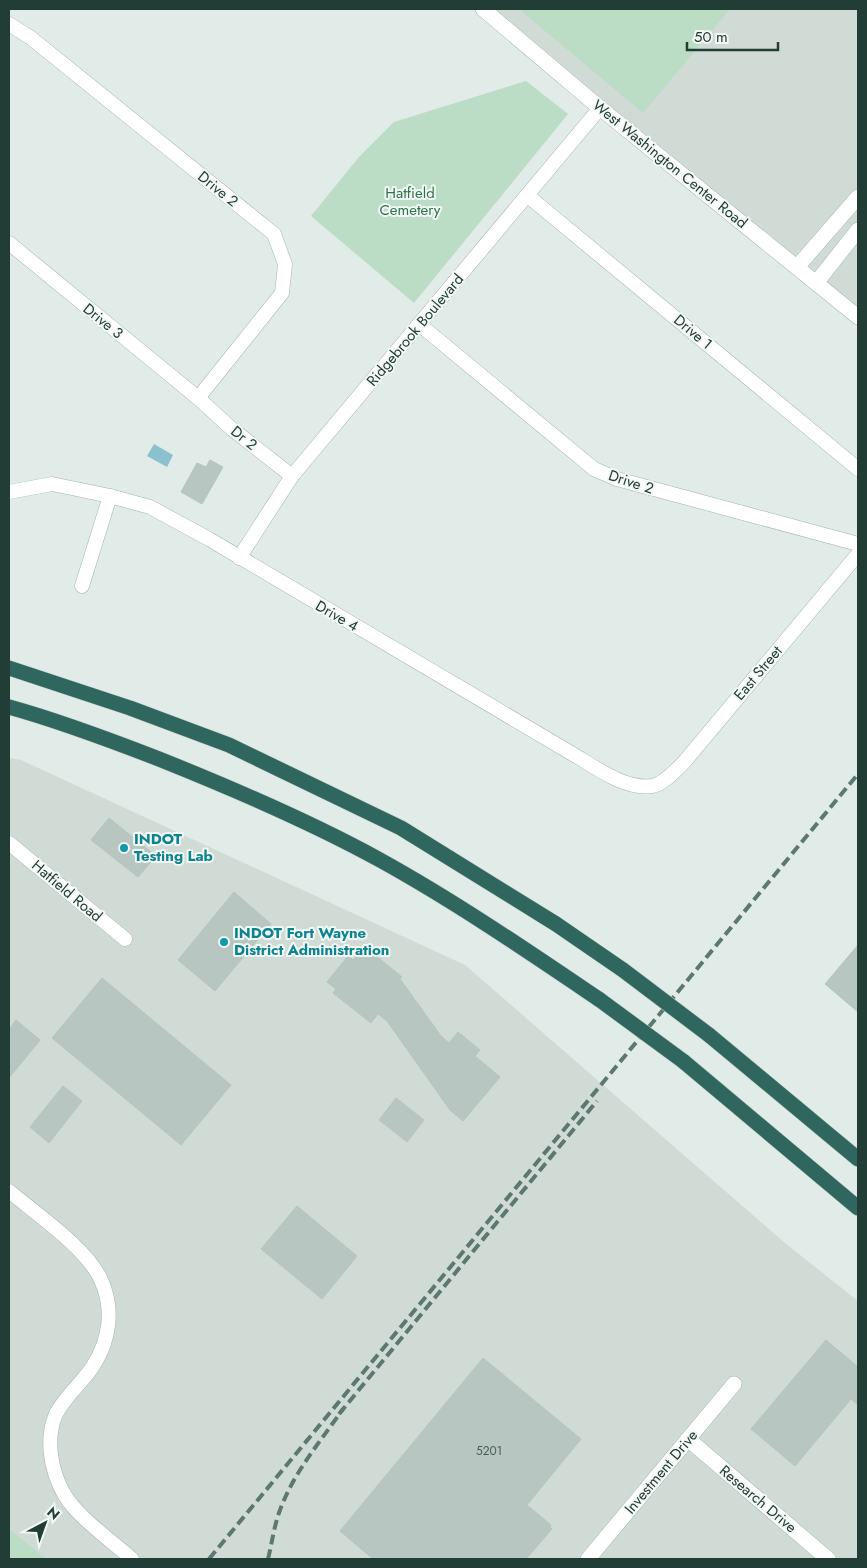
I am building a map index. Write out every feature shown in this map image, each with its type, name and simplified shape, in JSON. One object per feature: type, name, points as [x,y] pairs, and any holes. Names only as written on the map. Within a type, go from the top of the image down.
[{"type":"highway","points":[[9,668],[130,708],[229,745],[393,824],[556,924],[623,970],[710,1035],[858,1159]]},
{"type":"highway","points":[[9,707],[128,747],[212,780],[300,820],[380,860],[528,952],[600,1000],[683,1061],[858,1208]]},
{"type":"street","name":"West Washington Center Road","points":[[483,9],[600,108],[858,317]]},
{"type":"street","name":"Drive 2","points":[[9,24],[31,38],[274,234],[284,264],[282,293],[198,398]]},
{"type":"street","name":"Ridgebrook Boulevard","points":[[239,558],[292,476],[600,108]]},
{"type":"street","name":"Drive 1","points":[[528,196],[858,469]]},
{"type":"street","points":[[797,267],[858,198]]},
{"type":"street","points":[[816,283],[858,230]]},
{"type":"street","name":"Drive 3","points":[[9,243],[198,398]]},
{"type":"street","name":"Drive 2","points":[[419,324],[594,469],[617,479],[858,544]]},
{"type":"street","name":"Dr 2","points":[[198,398],[240,435],[292,476]]},
{"type":"street","name":"Drive 4","points":[[9,492],[52,484],[110,496],[150,507],[208,539],[571,753],[628,784],[652,786]]},
{"type":"street","points":[[82,586],[110,496]]},
{"type":"street","name":"East Street","points":[[652,786],[671,775],[685,761],[858,554]]},
{"type":"street","name":"Hatfield Road","points":[[9,843],[125,939]]},
{"type":"street","points":[[9,1191],[84,1256],[101,1279],[110,1308],[106,1341],[93,1366],[56,1414],[49,1448],[56,1476],[64,1496],[132,1559]]},
{"type":"street","name":"Investment Drive","points":[[588,1559],[734,1384]]},
{"type":"street","name":"Research Drive","points":[[688,1439],[828,1559]]},
{"type":"shaded area","points":[[491,9],[858,9],[858,310]]},
{"type":"shaded area","points":[[9,758],[21,760],[465,965],[785,1243],[858,1301],[858,1559],[9,1559]]},
{"type":"green space","points":[[519,9],[730,9],[643,113]]},
{"type":"green space","name":"Hatfield Cemetery","points":[[526,81],[568,114],[414,303],[311,216],[359,157],[394,122]]},
{"type":"green space","points":[[9,1529],[46,1559],[9,1559]]},
{"type":"water","points":[[154,444],[173,455],[167,467],[147,456]]},
{"type":"building","points":[[210,460],[223,467],[202,504],[181,492],[197,463],[206,467]]},
{"type":"building","name":"INDOT Testing Lab","points":[[109,818],[156,856],[138,877],[91,840]]},
{"type":"building","name":"INDOT Fort Wayne District Administration","points":[[234,892],[271,924],[215,991],[178,960]]},
{"type":"building","points":[[858,945],[858,1012],[825,984]]},
{"type":"building","points":[[365,947],[402,977],[400,979],[441,1036],[449,1043],[458,1032],[480,1050],[475,1056],[500,1077],[463,1121],[450,1110],[387,1021],[378,1014],[371,1023],[333,993],[336,989],[327,982],[348,956],[353,960]]},
{"type":"building","points":[[102,978],[231,1085],[181,1145],[52,1038]]},
{"type":"building","points":[[16,1020],[40,1040],[9,1078],[9,1030]]},
{"type":"building","points":[[63,1086],[82,1101],[49,1143],[30,1127]]},
{"type":"building","points":[[396,1098],[424,1120],[407,1142],[379,1120]]},
{"type":"building","points":[[297,1206],[357,1256],[322,1299],[261,1249]]},
{"type":"building","points":[[826,1340],[858,1367],[858,1405],[851,1399],[795,1466],[751,1429]]},
{"type":"building","points":[[483,1358],[581,1439],[527,1505],[551,1525],[552,1529],[526,1559],[373,1559],[340,1531]]},
{"type":"railway","points":[[209,1559],[858,774]]},
{"type":"railway","points":[[339,1414],[597,1101]]},
{"type":"railway","points":[[268,1559],[276,1522],[286,1496],[308,1458],[343,1409]]},
{"type":"place","name":"INDOT Testing Lab","points":[[124,848]]},
{"type":"place","name":"INDOT Fort Wayne District Administration","points":[[224,942]]}]
